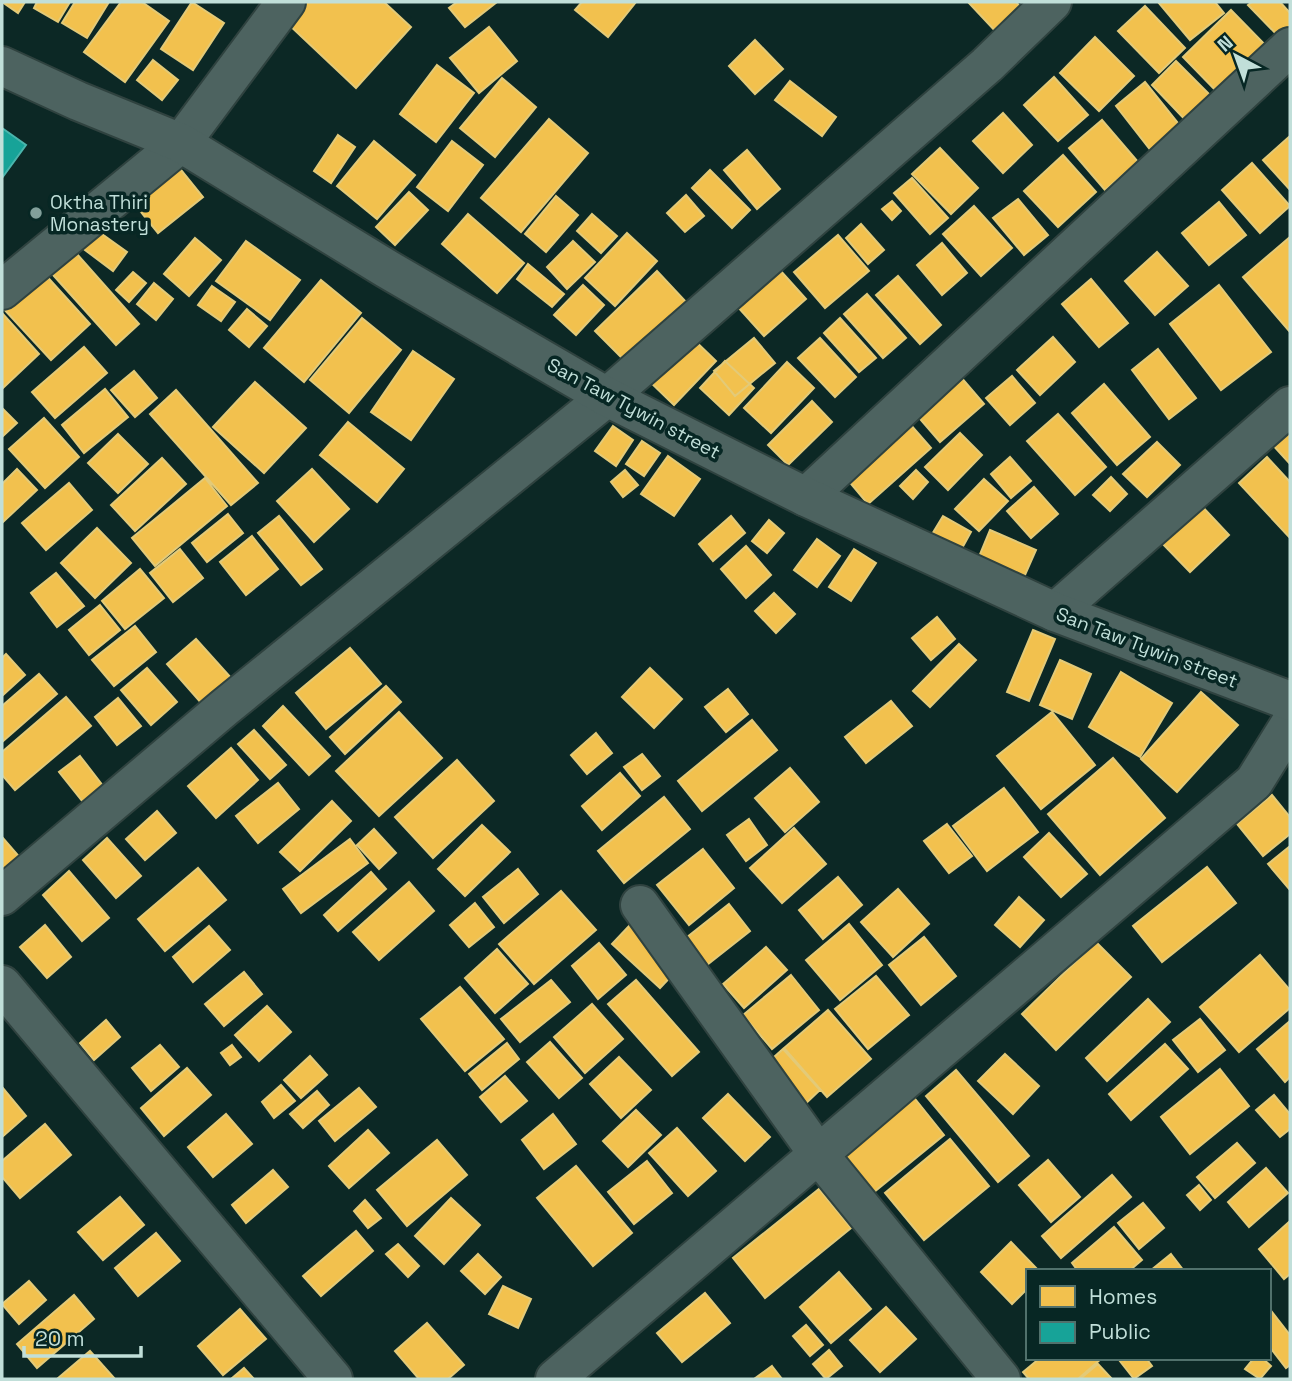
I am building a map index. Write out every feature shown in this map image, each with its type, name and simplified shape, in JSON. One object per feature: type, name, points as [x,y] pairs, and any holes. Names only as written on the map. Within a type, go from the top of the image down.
[{"type":"street","points":[[2,290],[181,143],[286,2]]},
{"type":"street","points":[[2,896],[225,708],[607,397],[987,65],[1052,2]]},
{"type":"street","points":[[806,497],[1290,47]]},
{"type":"street","name":"San Taw Tywin street","points":[[2,66],[78,101],[181,143],[387,269],[607,397],[806,497],[1055,612],[1290,701]]},
{"type":"street","points":[[1055,612],[1290,406]]},
{"type":"street","points":[[555,1379],[1254,782],[1290,724]]},
{"type":"street","points":[[640,905],[819,1155],[1001,1379]]},
{"type":"street","points":[[2,985],[333,1379]]},
{"type":"building: Homes","points":[[2,2],[25,2],[18,13]]},
{"type":"building: Homes","points":[[37,2],[70,2],[58,22],[34,8]]},
{"type":"building: Homes","points":[[75,2],[109,2],[87,38],[62,23]]},
{"type":"building: Homes","points":[[121,2],[142,2],[169,21],[125,82],[84,52]]},
{"type":"building: Homes","points":[[192,2],[224,23],[193,70],[161,49]]},
{"type":"building: Homes","points":[[305,2],[384,2],[411,27],[356,88],[286,22]]},
{"type":"building: Homes","points":[[457,2],[497,2],[465,27],[449,8]]},
{"type":"building: Homes","points":[[582,2],[636,2],[608,37],[575,10]]},
{"type":"building: Homes","points":[[968,2],[1016,2],[1024,11],[999,35]]},
{"type":"building: Homes","points":[[1158,2],[1215,2],[1224,13],[1190,40]]},
{"type":"building: Homes","points":[[1252,2],[1280,2],[1290,13],[1290,30],[1281,39],[1248,5]]},
{"type":"building: Homes","points":[[1145,6],[1185,48],[1159,73],[1118,31]]},
{"type":"building: Homes","points":[[1231,10],[1271,51],[1223,98],[1183,57]]},
{"type":"building: Homes","points":[[489,27],[517,61],[479,93],[450,58]]},
{"type":"building: Homes","points":[[1095,37],[1134,76],[1099,111],[1060,73]]},
{"type":"building: Homes","points":[[755,40],[783,69],[755,94],[729,66]]},
{"type":"building: Homes","points":[[153,60],[178,80],[162,100],[137,80]]},
{"type":"building: Homes","points":[[1176,61],[1218,103],[1193,128],[1152,85]]},
{"type":"building: Homes","points":[[437,65],[474,93],[436,142],[400,114]]},
{"type":"building: Homes","points":[[1054,77],[1088,115],[1058,141],[1024,105]]},
{"type":"building: Homes","points":[[502,78],[536,107],[495,157],[460,128]]},
{"type":"building: Homes","points":[[790,81],[836,117],[822,136],[775,100]]},
{"type":"building: Homes","points":[[1145,82],[1182,128],[1152,152],[1116,106]]},
{"type":"building: Homes","points":[[1003,113],[1032,145],[1003,173],[973,141]]},
{"type":"building: Homes","points":[[549,119],[588,153],[521,232],[481,198]]},
{"type":"building: Homes","points":[[1102,120],[1138,162],[1105,190],[1069,148]]},
{"type":"building: Homes","points":[[338,135],[355,147],[331,183],[314,171]]},
{"type":"building: Homes","points":[[1290,136],[1290,190],[1263,160]]},
{"type":"building: Homes","points":[[374,141],[415,175],[377,219],[337,186]]},
{"type":"building: Homes","points":[[452,141],[483,165],[448,211],[417,187]]},
{"type":"building: Homes","points":[[940,148],[978,188],[951,214],[912,174]]},
{"type":"building: Homes","points":[[747,150],[780,189],[757,209],[724,170]]},
{"type":"building: Homes","points":[[1063,155],[1096,192],[1058,227],[1024,191]]},
{"type":"building: Homes","points":[[1252,163],[1290,206],[1260,233],[1222,190]]},
{"type":"building: Homes","points":[[177,165],[203,197],[158,233],[132,201]]},
{"type":"building: Homes","points":[[710,170],[750,210],[732,228],[692,188]]},
{"type":"building: Homes","points":[[912,178],[948,218],[930,234],[894,193]]},
{"type":"building: Homes","points":[[409,192],[428,210],[395,245],[376,227]]},
{"type":"building: Homes","points":[[686,195],[704,216],[685,232],[667,213]]},
{"type":"building: Homes","points":[[556,196],[578,215],[546,252],[525,234]]},
{"type":"building: Homes","points":[[1018,199],[1048,235],[1024,255],[993,218]]},
{"type":"building: Homes","points":[[892,201],[901,211],[892,220],[882,209]]},
{"type":"building: Homes","points":[[1219,202],[1246,235],[1209,265],[1182,233]]},
{"type":"building: Homes","points":[[974,206],[1012,248],[981,276],[943,234]]},
{"type":"building: Homes","points":[[468,214],[524,263],[497,293],[442,244]]},
{"type":"building: Homes","points":[[592,214],[617,236],[601,253],[577,231]]},
{"type":"building: Homes","points":[[861,224],[884,250],[868,264],[846,238]]},
{"type":"building: Homes","points":[[95,229],[127,252],[113,271],[81,247]]},
{"type":"building: Homes","points":[[627,233],[657,261],[615,306],[585,278]]},
{"type":"building: Homes","points":[[838,235],[869,271],[825,308],[794,272]]},
{"type":"building: Homes","points":[[1290,237],[1290,332],[1243,277]]},
{"type":"building: Homes","points":[[195,238],[221,260],[189,296],[164,274]]},
{"type":"building: Homes","points":[[246,241],[300,280],[270,320],[216,281]]},
{"type":"building: Homes","points":[[573,241],[595,262],[567,289],[547,267]]},
{"type":"building: Homes","points":[[942,243],[967,273],[942,295],[917,265]]},
{"type":"building: Homes","points":[[69,245],[139,324],[116,345],[45,266]]},
{"type":"building: Homes","points":[[1157,252],[1188,286],[1155,315],[1125,281]]},
{"type":"building: Homes","points":[[528,264],[564,294],[552,307],[517,279]]},
{"type":"building: Homes","points":[[779,269],[806,299],[764,336],[737,306]]},
{"type":"building: Homes","points":[[42,271],[90,324],[51,360],[2,307]]},
{"type":"building: Homes","points":[[657,271],[686,302],[625,361],[595,331]]},
{"type":"building: Homes","points":[[133,272],[146,283],[129,302],[116,290]]},
{"type":"building: Homes","points":[[898,276],[941,325],[920,344],[876,295]]},
{"type":"building: Homes","points":[[1091,279],[1128,323],[1099,347],[1062,304]]},
{"type":"building: Homes","points":[[321,280],[361,313],[304,382],[264,348]]},
{"type":"building: Homes","points":[[154,283],[173,299],[156,320],[137,304]]},
{"type":"building: Homes","points":[[583,285],[604,305],[576,335],[554,315]]},
{"type":"building: Homes","points":[[1219,285],[1271,352],[1221,390],[1170,324]]},
{"type":"building: Homes","points":[[212,286],[235,302],[221,321],[198,305]]},
{"type":"building: Homes","points":[[867,294],[906,338],[883,358],[844,314]]},
{"type":"building: Homes","points":[[247,309],[267,326],[249,347],[229,330]]},
{"type":"building: Homes","points":[[2,313],[39,354],[2,389]]},
{"type":"building: Homes","points":[[362,318],[401,350],[349,413],[310,380]]},
{"type":"building: Homes","points":[[840,318],[876,358],[859,372],[824,333]]},
{"type":"building: Homes","points":[[688,334],[716,361],[674,405],[646,378]]},
{"type":"building: Homes","points":[[1053,337],[1075,362],[1040,395],[1017,370]]},
{"type":"building: Homes","points":[[754,338],[775,363],[735,396],[714,371]]},
{"type":"building: Homes","points":[[820,338],[856,377],[835,397],[798,358]]},
{"type":"building: Homes","points":[[84,347],[107,373],[55,418],[32,392]]},
{"type":"building: Homes","points":[[1158,349],[1196,398],[1169,419],[1132,370]]},
{"type":"building: Homes","points":[[413,351],[454,379],[411,440],[371,412]]},
{"type":"building: Homes","points":[[725,361],[754,388],[729,415],[700,388]]},
{"type":"building: Homes","points":[[787,362],[814,388],[771,433],[744,408]]},
{"type":"building: Homes","points":[[134,371],[157,398],[135,417],[111,390]]},
{"type":"building: Homes","points":[[960,376],[984,404],[940,442],[915,413]]},
{"type":"building: Homes","points":[[1012,376],[1035,403],[1010,425],[986,398]]},
{"type":"building: Homes","points":[[255,382],[306,428],[264,473],[213,427]]},
{"type":"building: Homes","points":[[1104,384],[1150,437],[1117,465],[1072,413]]},
{"type":"building: Homes","points":[[105,389],[128,417],[84,453],[62,425]]},
{"type":"building: Homes","points":[[176,390],[258,483],[231,505],[150,414]]},
{"type":"building: Homes","points":[[812,401],[832,422],[788,465],[768,445]]},
{"type":"building: Homes","points":[[2,408],[17,423],[2,437]]},
{"type":"building: Homes","points":[[1058,414],[1106,467],[1075,495],[1027,441]]},
{"type":"building: Homes","points":[[44,418],[79,457],[45,488],[9,449]]},
{"type":"building: Homes","points":[[348,422],[404,469],[377,502],[320,455]]},
{"type":"building: Homes","points":[[910,424],[931,448],[868,504],[847,479]]},
{"type":"building: Homes","points":[[613,426],[633,440],[616,466],[595,451]]},
{"type":"building: Homes","points":[[1290,426],[1290,464],[1271,443]]},
{"type":"building: Homes","points":[[960,433],[982,455],[948,490],[925,467]]},
{"type":"building: Homes","points":[[118,434],[148,464],[118,493],[88,463]]},
{"type":"building: Homes","points":[[642,441],[660,453],[644,476],[626,464]]},
{"type":"building: Homes","points":[[1157,442],[1180,465],[1147,497],[1123,474]]},
{"type":"building: Homes","points":[[668,456],[700,479],[674,516],[641,494]]},
{"type":"building: Homes","points":[[1010,457],[1031,481],[1011,498],[991,474]]},
{"type":"building: Homes","points":[[1267,457],[1290,482],[1290,538],[1239,483]]},
{"type":"building: Homes","points":[[162,458],[186,484],[135,531],[111,505]]},
{"type":"building: Homes","points":[[17,469],[37,490],[2,523],[2,484]]},
{"type":"building: Homes","points":[[312,469],[349,509],[314,542],[277,501]]},
{"type":"building: Homes","points":[[625,470],[638,485],[623,497],[611,482]]},
{"type":"building: Homes","points":[[916,470],[928,482],[913,499],[900,486]]},
{"type":"building: Homes","points":[[1111,477],[1127,494],[1110,511],[1093,495]]},
{"type":"building: Homes","points":[[205,478],[227,506],[155,566],[132,538]]},
{"type":"building: Homes","points":[[984,479],[1008,501],[979,531],[955,509]]},
{"type":"building: Homes","points":[[69,483],[92,510],[46,550],[22,523]]},
{"type":"building: Homes","points":[[1034,487],[1058,514],[1031,538],[1007,511]]},
{"type":"building: Homes","points":[[1199,503],[1229,535],[1190,572],[1159,540]]},
{"type":"building: Homes","points":[[228,514],[243,533],[207,562],[192,543]]},
{"type":"building: Homes","points":[[279,516],[322,569],[301,585],[258,533]]},
{"type":"building: Homes","points":[[731,516],[745,533],[713,561],[699,544]]},
{"type":"building: Homes","points":[[943,516],[971,532],[960,552],[931,536]]},
{"type":"building: Homes","points":[[769,520],[784,533],[767,553],[752,541]]},
{"type":"building: Homes","points":[[97,528],[131,563],[95,598],[61,563]]},
{"type":"building: Homes","points":[[990,530],[1036,550],[1021,584],[976,564]]},
{"type":"building: Homes","points":[[252,536],[278,569],[246,595],[220,562]]},
{"type":"building: Homes","points":[[817,539],[840,556],[817,587],[794,570]]},
{"type":"building: Homes","points":[[746,546],[771,575],[746,598],[721,569]]},
{"type":"building: Homes","points":[[180,549],[203,578],[173,602],[150,573]]},
{"type":"building: Homes","points":[[854,549],[876,563],[851,601],[829,587]]},
{"type":"building: Homes","points":[[140,569],[164,598],[125,629],[102,601]]},
{"type":"building: Homes","points":[[56,573],[84,606],[57,627],[31,593]]},
{"type":"building: Homes","points":[[774,593],[795,614],[776,633],[755,611]]},
{"type":"building: Homes","points":[[100,605],[120,630],[89,655],[69,630]]},
{"type":"building: Homes","points":[[937,617],[955,639],[931,660],[912,638]]},
{"type":"building: Homes","points":[[135,626],[156,652],[114,686],[92,660]]},
{"type":"building: Homes","points":[[1033,630],[1055,639],[1029,701],[1007,692]]},
{"type":"building: Homes","points":[[196,639],[232,679],[203,705],[167,664]]},
{"type":"building: Homes","points":[[959,644],[976,660],[930,707],[913,691]]},
{"type":"building: Homes","points":[[350,648],[381,684],[326,729],[296,693]]},
{"type":"building: Homes","points":[[6,654],[25,675],[2,696],[2,658]]},
{"type":"building: Homes","points":[[1060,660],[1091,674],[1072,719],[1040,705]]},
{"type":"building: Homes","points":[[147,668],[177,702],[151,725],[121,690]]},
{"type":"building: Homes","points":[[650,668],[682,699],[654,728],[622,697]]},
{"type":"building: Homes","points":[[1121,672],[1172,703],[1140,757],[1089,727]]},
{"type":"building: Homes","points":[[39,674],[57,694],[2,742],[2,706]]},
{"type":"building: Homes","points":[[386,686],[401,702],[345,754],[330,737]]},
{"type":"building: Homes","points":[[728,689],[748,714],[726,732],[705,707]]},
{"type":"building: Homes","points":[[1201,692],[1238,725],[1177,792],[1141,759]]},
{"type":"building: Homes","points":[[66,697],[91,726],[15,790],[2,775],[2,752]]},
{"type":"building: Homes","points":[[118,698],[141,726],[117,745],[95,717]]},
{"type":"building: Homes","points":[[891,701],[912,726],[866,763],[845,737]]},
{"type":"building: Homes","points":[[283,706],[330,756],[309,775],[263,726]]},
{"type":"building: Homes","points":[[399,712],[442,758],[379,816],[336,771]]},
{"type":"building: Homes","points":[[1052,712],[1095,765],[1041,809],[997,756]]},
{"type":"building: Homes","points":[[752,720],[777,750],[702,811],[678,781]]},
{"type":"building: Homes","points":[[254,730],[286,765],[270,779],[238,744]]},
{"type":"building: Homes","points":[[596,733],[612,753],[587,774],[571,755]]},
{"type":"building: Homes","points":[[231,748],[258,780],[216,818],[188,786]]},
{"type":"building: Homes","points":[[642,754],[660,776],[642,790],[624,767]]},
{"type":"building: Homes","points":[[80,756],[107,791],[87,807],[59,772]]},
{"type":"building: Homes","points":[[1113,758],[1165,818],[1100,875],[1048,814]]},
{"type":"building: Homes","points":[[457,760],[494,801],[433,858],[395,817]]},
{"type":"building: Homes","points":[[790,768],[819,802],[785,832],[755,798]]},
{"type":"building: Homes","points":[[620,773],[640,796],[602,830],[582,806]]},
{"type":"building: Homes","points":[[278,783],[299,809],[258,843],[236,816]]},
{"type":"building: Homes","points":[[1004,788],[1038,832],[987,871],[953,826]]},
{"type":"building: Homes","points":[[1272,795],[1290,817],[1290,834],[1263,856],[1237,824]]},
{"type":"building: Homes","points":[[664,797],[690,829],[624,883],[598,851]]},
{"type":"building: Homes","points":[[332,801],[351,821],[300,871],[280,852]]},
{"type":"building: Homes","points":[[157,811],[176,833],[145,860],[126,839]]},
{"type":"building: Homes","points":[[749,819],[767,845],[746,861],[727,835]]},
{"type":"building: Homes","points":[[947,824],[972,856],[949,873],[924,841]]},
{"type":"building: Homes","points":[[482,825],[510,852],[465,896],[438,869]]},
{"type":"building: Homes","points":[[794,828],[826,864],[782,903],[750,868]]},
{"type":"building: Homes","points":[[374,829],[396,853],[379,869],[357,845]]},
{"type":"building: Homes","points":[[1049,833],[1087,874],[1061,897],[1024,857]]},
{"type":"building: Homes","points":[[2,837],[28,867],[2,889]]},
{"type":"building: Homes","points":[[107,838],[141,876],[116,898],[83,860]]},
{"type":"building: Homes","points":[[350,839],[368,863],[301,913],[283,889]]},
{"type":"building: Homes","points":[[1290,846],[1290,890],[1268,864]]},
{"type":"building: Homes","points":[[703,849],[734,888],[689,925],[657,885]]},
{"type":"building: Homes","points":[[1207,867],[1236,903],[1162,962],[1133,926]]},
{"type":"building: Homes","points":[[198,868],[226,900],[165,951],[138,919]]},
{"type":"building: Homes","points":[[518,869],[538,894],[504,923],[483,897]]},
{"type":"building: Homes","points":[[69,871],[109,918],[82,941],[43,895]]},
{"type":"building: Homes","points":[[371,872],[386,889],[338,931],[324,915]]},
{"type":"building: Homes","points":[[838,877],[862,905],[823,939],[799,910]]},
{"type":"building: Homes","points":[[409,882],[434,911],[379,960],[353,932]]},
{"type":"building: Homes","points":[[898,889],[929,924],[893,957],[861,922]]},
{"type":"building: Homes","points":[[561,891],[596,930],[534,984],[499,944]]},
{"type":"building: Homes","points":[[1019,897],[1044,920],[1020,947],[995,925]]},
{"type":"building: Homes","points":[[475,903],[494,927],[469,947],[450,925]]},
{"type":"building: Homes","points":[[729,904],[750,931],[703,968],[681,942]]},
{"type":"building: Homes","points":[[849,924],[882,965],[840,1000],[806,960]]},
{"type":"building: Homes","points":[[45,925],[71,957],[47,978],[20,947]]},
{"type":"building: Homes","points":[[630,925],[677,970],[660,988],[612,944]]},
{"type":"building: Homes","points":[[209,926],[230,950],[193,982],[173,957]]},
{"type":"building: Homes","points":[[924,937],[956,976],[921,1005],[889,965]]},
{"type":"building: Homes","points":[[1096,942],[1131,977],[1056,1050],[1022,1014]]},
{"type":"building: Homes","points":[[599,943],[626,975],[598,999],[572,966]]},
{"type":"building: Homes","points":[[766,947],[787,970],[744,1008],[723,984]]},
{"type":"building: Homes","points":[[497,949],[528,984],[495,1013],[465,978]]},
{"type":"building: Homes","points":[[1260,955],[1290,990],[1290,1008],[1239,1052],[1200,1007]]},
{"type":"building: Homes","points":[[244,972],[262,994],[224,1026],[205,1004]]},
{"type":"building: Homes","points":[[791,975],[819,1010],[772,1049],[743,1015]]},
{"type":"building: Homes","points":[[876,976],[909,1015],[868,1049],[835,1009]]},
{"type":"building: Homes","points":[[551,980],[570,1002],[520,1042],[501,1019]]},
{"type":"building: Homes","points":[[636,980],[699,1052],[672,1076],[608,1004]]},
{"type":"building: Homes","points":[[460,987],[504,1039],[465,1071],[421,1019]]},
{"type":"building: Homes","points":[[1148,999],[1170,1022],[1107,1081],[1086,1058]]},
{"type":"building: Homes","points":[[592,1004],[623,1039],[585,1073],[554,1037]]},
{"type":"building: Homes","points":[[267,1006],[291,1032],[259,1061],[235,1035]]},
{"type":"building: Homes","points":[[828,1010],[871,1059],[827,1097],[784,1048]]},
{"type":"building: Homes","points":[[1200,1019],[1225,1050],[1198,1072],[1173,1040]]},
{"type":"building: Homes","points":[[106,1020],[120,1037],[94,1060],[80,1043]]},
{"type":"building: Homes","points":[[1290,1021],[1290,1077],[1285,1082],[1257,1049]]},
{"type":"building: Homes","points":[[550,1042],[582,1078],[559,1098],[527,1062]]},
{"type":"building: Homes","points":[[507,1043],[519,1059],[482,1090],[469,1074]]},
{"type":"building: Homes","points":[[1165,1044],[1188,1069],[1131,1120],[1109,1094]]},
{"type":"building: Homes","points":[[160,1045],[179,1067],[151,1091],[132,1068]]},
{"type":"building: Homes","points":[[232,1045],[241,1057],[230,1065],[221,1053]]},
{"type":"building: Homes","points":[[783,1049],[820,1090],[803,1106],[765,1065]]},
{"type":"building: Homes","points":[[1005,1054],[1039,1086],[1013,1114],[978,1081]]},
{"type":"building: Homes","points":[[310,1056],[327,1075],[301,1098],[284,1080]]},
{"type":"building: Homes","points":[[619,1057],[651,1090],[621,1118],[590,1084]]},
{"type":"building: Homes","points":[[187,1068],[211,1095],[164,1136],[141,1108]]},
{"type":"building: Homes","points":[[1220,1069],[1249,1106],[1190,1154],[1161,1117]]},
{"type":"building: Homes","points":[[956,1070],[1029,1156],[998,1182],[926,1096]]},
{"type":"building: Homes","points":[[505,1076],[527,1101],[501,1122],[480,1097]]},
{"type":"building: Homes","points":[[281,1085],[295,1101],[274,1118],[262,1102]]},
{"type":"building: Homes","points":[[2,1087],[26,1116],[2,1137]]},
{"type":"building: Homes","points":[[359,1088],[376,1107],[335,1141],[319,1121]]},
{"type":"building: Homes","points":[[317,1091],[329,1105],[303,1128],[290,1114]]},
{"type":"building: Homes","points":[[728,1094],[770,1137],[745,1161],[703,1118]]},
{"type":"building: Homes","points":[[912,1095],[944,1135],[874,1192],[841,1151]]},
{"type":"building: Homes","points":[[1274,1095],[1290,1114],[1290,1129],[1280,1137],[1256,1110]]},
{"type":"building: Homes","points":[[636,1110],[661,1135],[628,1167],[603,1141]]},
{"type":"building: Homes","points":[[226,1114],[252,1144],[213,1177],[188,1147]]},
{"type":"building: Homes","points":[[553,1114],[576,1144],[544,1169],[522,1140]]},
{"type":"building: Homes","points":[[45,1124],[71,1155],[20,1198],[2,1177],[2,1161]]},
{"type":"building: Homes","points":[[677,1128],[716,1171],[688,1196],[649,1153]]},
{"type":"building: Homes","points":[[368,1130],[389,1153],[349,1188],[329,1166]]},
{"type":"building: Homes","points":[[950,1139],[989,1186],[924,1240],[885,1193]]},
{"type":"building: Homes","points":[[437,1140],[467,1175],[407,1226],[377,1190]]},
{"type":"building: Homes","points":[[1237,1143],[1255,1163],[1215,1198],[1197,1177]]},
{"type":"building: Homes","points":[[1048,1160],[1080,1197],[1051,1222],[1019,1185]]},
{"type":"building: Homes","points":[[647,1161],[672,1193],[634,1224],[608,1192]]},
{"type":"building: Homes","points":[[576,1166],[632,1233],[593,1266],[537,1198]]},
{"type":"building: Homes","points":[[1266,1168],[1288,1193],[1249,1227],[1228,1202]]},
{"type":"building: Homes","points":[[273,1170],[288,1187],[246,1223],[232,1205]]},
{"type":"building: Homes","points":[[1112,1175],[1131,1197],[1061,1258],[1042,1236]]},
{"type":"building: Homes","points":[[1199,1185],[1211,1200],[1200,1210],[1187,1195]]},
{"type":"building: Homes","points":[[819,1189],[851,1228],[765,1298],[733,1258]]},
{"type":"building: Homes","points":[[120,1197],[144,1225],[103,1260],[78,1232]]},
{"type":"building: Homes","points":[[451,1198],[480,1225],[444,1264],[415,1236]]},
{"type":"building: Homes","points":[[365,1200],[381,1218],[368,1228],[354,1211]]},
{"type":"building: Homes","points":[[1143,1203],[1164,1228],[1139,1249],[1118,1223]]},
{"type":"building: Homes","points":[[1290,1221],[1290,1274],[1284,1279],[1259,1249]]},
{"type":"building: Homes","points":[[1114,1227],[1142,1260],[1131,1269],[1076,1269],[1072,1263]]},
{"type":"building: Homes","points":[[356,1231],[373,1251],[321,1296],[303,1276]]},
{"type":"building: Homes","points":[[156,1233],[180,1261],[138,1296],[115,1268]]},
{"type":"building: Homes","points":[[1011,1242],[1037,1269],[1026,1269],[1026,1290],[1012,1304],[981,1272]]},
{"type":"building: Homes","points":[[398,1244],[419,1266],[408,1277],[386,1254]]},
{"type":"building: Homes","points":[[478,1254],[501,1277],[485,1294],[461,1271]]},
{"type":"building: Homes","points":[[1171,1254],[1182,1269],[1152,1269]]},
{"type":"building: Homes","points":[[839,1272],[871,1309],[831,1343],[800,1307]]},
{"type":"building: Homes","points":[[29,1281],[46,1300],[19,1324],[2,1304]]},
{"type":"building: Homes","points":[[503,1286],[531,1299],[518,1328],[489,1314]]},
{"type":"building: Homes","points":[[705,1293],[730,1323],[682,1362],[657,1333]]},
{"type":"building: Homes","points":[[74,1295],[94,1319],[37,1368],[17,1344]]},
{"type":"building: Homes","points":[[886,1307],[916,1339],[880,1372],[850,1340]]},
{"type":"building: Homes","points":[[240,1309],[266,1339],[223,1375],[198,1346]]},
{"type":"building: Homes","points":[[1271,1311],[1290,1335],[1290,1365],[1286,1368],[1271,1349]]},
{"type":"building: Homes","points":[[427,1323],[464,1365],[448,1379],[419,1379],[395,1351]]},
{"type":"building: Homes","points":[[806,1325],[823,1345],[810,1356],[793,1336]]},
{"type":"building: Homes","points":[[829,1350],[842,1366],[826,1379],[813,1364]]},
{"type":"building: Homes","points":[[90,1351],[115,1379],[57,1379]]},
{"type":"building: Homes","points":[[1038,1360],[1100,1360],[1078,1379],[1029,1379],[1023,1372]]},
{"type":"building: Homes","points":[[1119,1360],[1148,1360],[1152,1366],[1134,1379]]},
{"type":"building: Homes","points":[[1252,1360],[1264,1360],[1271,1366],[1260,1379],[1245,1369]]},
{"type":"building: Homes","points":[[1098,1364],[1112,1379],[1080,1379]]},
{"type":"building: Homes","points":[[772,1366],[782,1379],[754,1379]]},
{"type":"building: Homes","points":[[244,1368],[254,1379],[231,1379]]},
{"type":"building: Public","points":[[2,128],[26,145],[2,178]]},
{"type":"place","name":"Oktha Thiri Monastery","points":[[36,213]]}]
